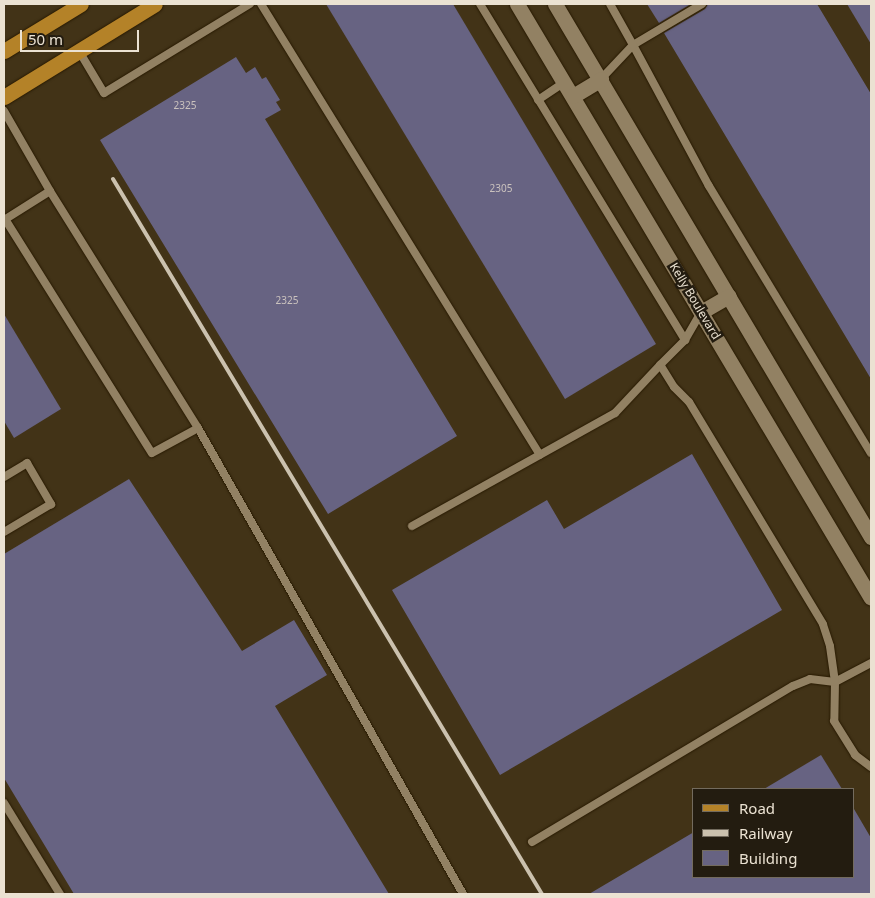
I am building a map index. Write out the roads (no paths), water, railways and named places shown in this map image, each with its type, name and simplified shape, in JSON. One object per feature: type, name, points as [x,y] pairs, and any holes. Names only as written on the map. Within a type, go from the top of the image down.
[{"type":"main road","points":[[4,51],[82,4]]},
{"type":"main road","points":[[4,97],[155,4]]},
{"type":"street","name":"Kelly Boulevard","points":[[517,4],[871,598]]},
{"type":"street","points":[[555,4],[601,78],[871,537]]},
{"type":"street","points":[[573,96],[601,78]]},
{"type":"street","points":[[701,312],[729,296]]},
{"type":"lane","points":[[79,51],[104,93],[250,4]]},
{"type":"lane","points":[[260,4],[540,455]]},
{"type":"lane","points":[[480,4],[685,340]]},
{"type":"lane","points":[[610,4],[709,186],[871,453]]},
{"type":"lane","points":[[601,78],[633,45],[702,4]]},
{"type":"lane","points":[[538,100],[565,82]]},
{"type":"lane","points":[[4,111],[50,191],[198,428],[463,894]]},
{"type":"lane","points":[[50,191],[4,219],[152,453],[198,428]]},
{"type":"lane","points":[[412,526],[615,413],[685,340],[701,312]]},
{"type":"lane","points":[[660,365],[674,387],[689,402],[823,624],[830,646],[835,682],[834,721],[854,754],[871,767]]},
{"type":"lane","points":[[4,477],[27,463],[50,504],[4,532]]},
{"type":"lane","points":[[532,842],[793,686],[810,679],[835,682],[871,663]]},
{"type":"lane","points":[[4,803],[60,894]]},
{"type":"railway","points":[[113,179],[542,894]]}]
